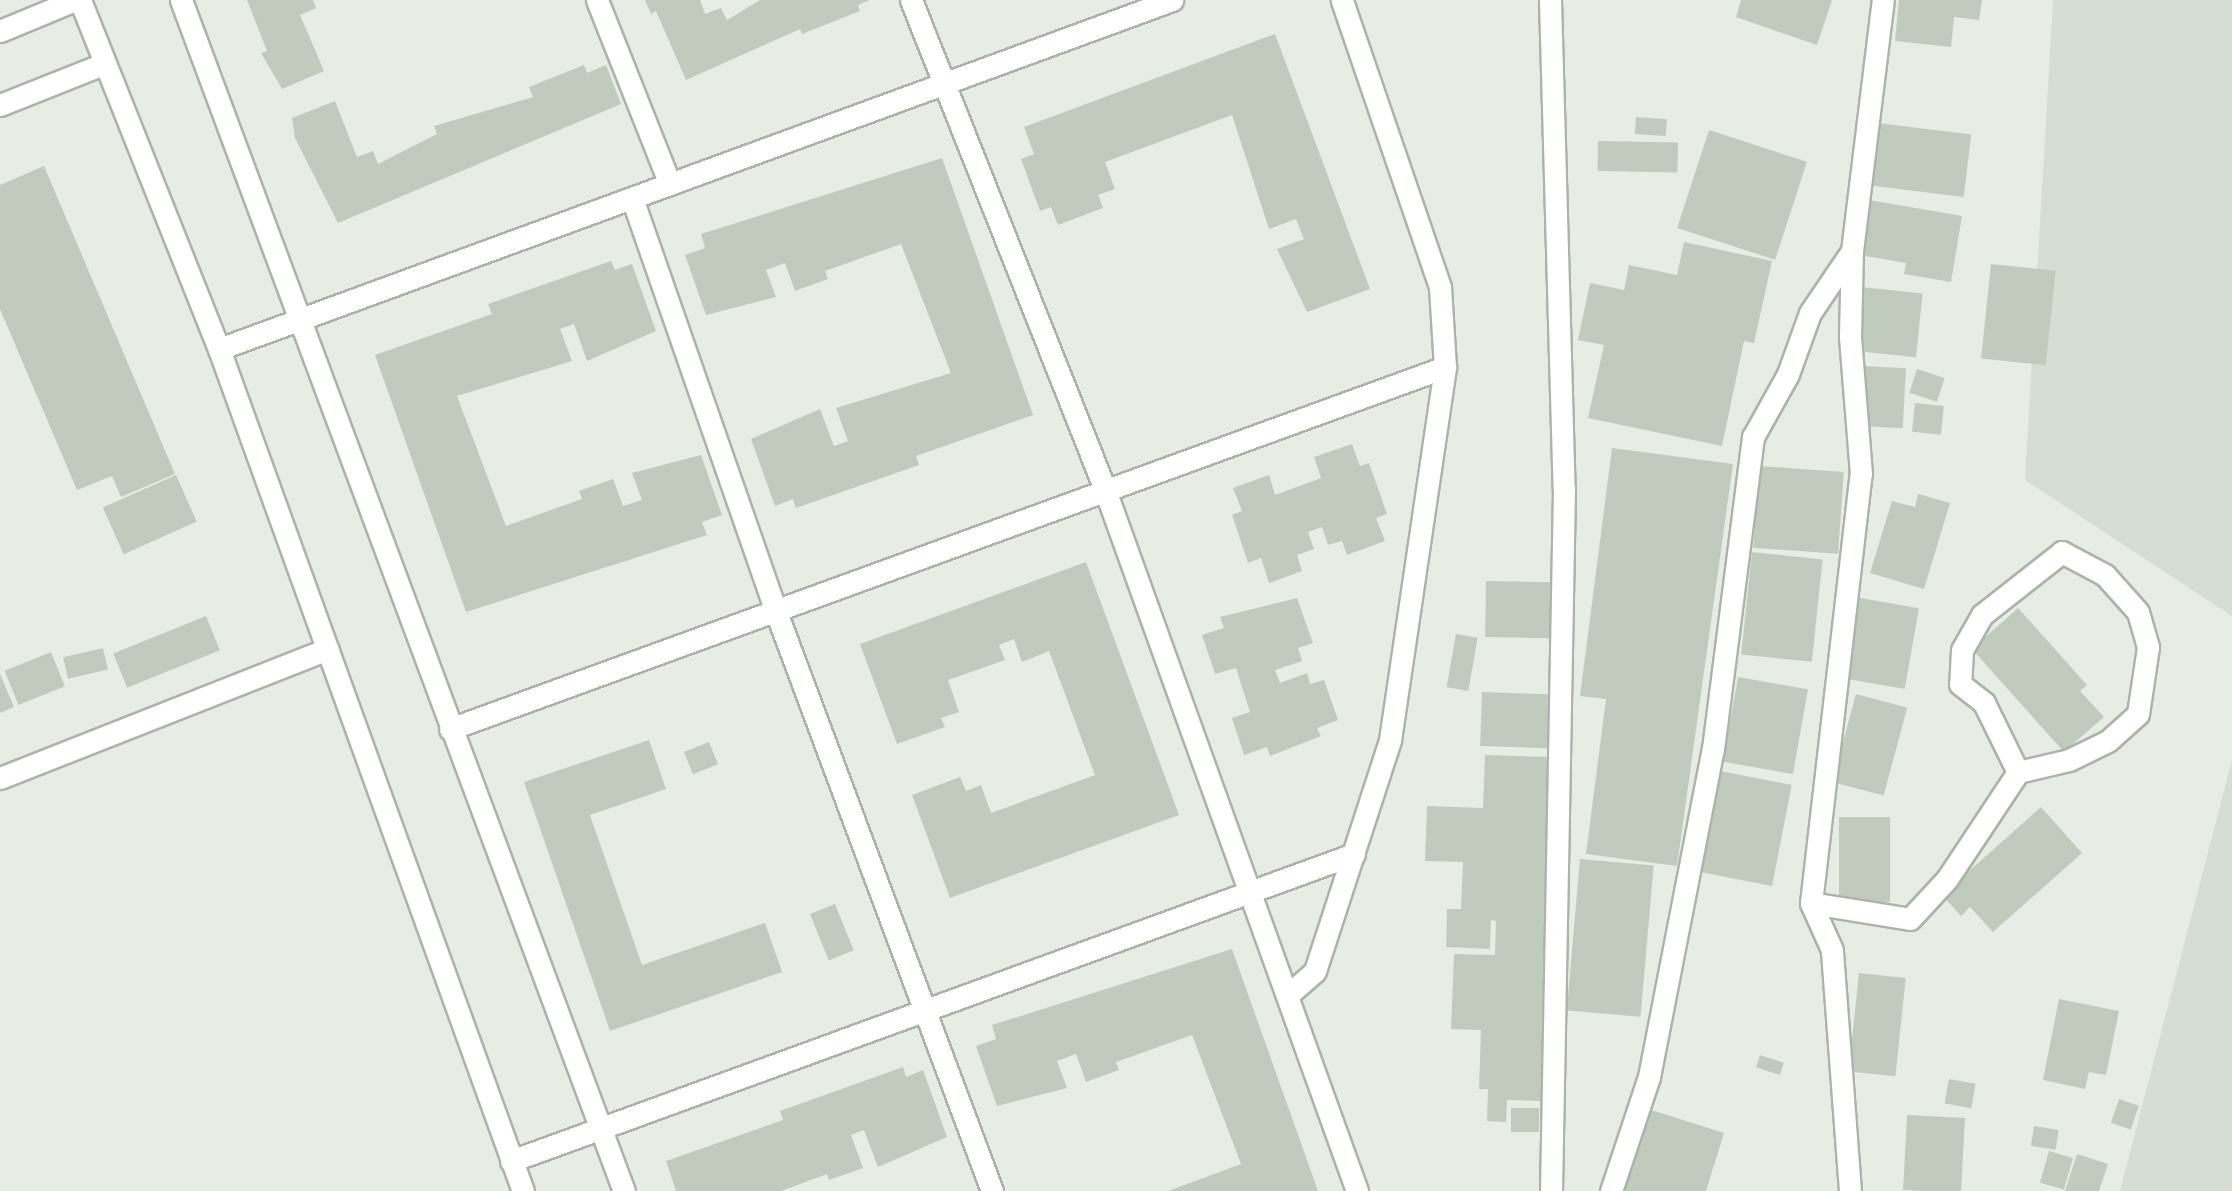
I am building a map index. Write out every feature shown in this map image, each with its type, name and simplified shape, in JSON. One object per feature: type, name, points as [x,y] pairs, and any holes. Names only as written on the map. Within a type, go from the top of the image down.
[{"type":"street","points":[[0,31],[78,0],[219,349],[523,1191]]},
{"type":"street","points":[[181,0],[624,1191]]},
{"type":"street","points":[[597,0],[670,184]]},
{"type":"street","points":[[911,0],[1104,487],[1250,892],[1290,993],[1357,1191]]},
{"type":"street","points":[[219,349],[1172,0]]},
{"type":"street","points":[[1290,993],[1312,977],[1354,854],[1402,685],[1445,367],[1440,287],[1342,0]]},
{"type":"street","points":[[1550,0],[1564,489],[1551,1191]]},
{"type":"street","points":[[1850,1191],[1832,950],[1811,904],[1861,474],[1850,337],[1852,251],[1883,0]]},
{"type":"street","points":[[0,105],[103,64]]},
{"type":"street","points":[[632,198],[775,609],[992,1191]]},
{"type":"street","points":[[1611,1191],[1649,1077],[1713,749],[1753,437],[1788,374],[1810,313],[1852,251]]},
{"type":"street","points":[[450,729],[1104,487],[1445,367]]},
{"type":"street","points":[[1811,904],[1910,919],[1947,879],[2018,772],[2069,760],[2108,741],[2138,714],[2148,680],[2148,647],[2138,612],[2105,575],[2062,552],[1982,615],[1962,649],[1961,684],[1984,702],[2018,772]]},
{"type":"street","points":[[0,778],[328,649]]},
{"type":"street","points":[[511,1161],[1354,854]]},
{"type":"shaded area","points":[[2053,0],[2232,0],[2232,616],[2025,480]]},
{"type":"shaded area","points":[[2232,760],[2232,1191],[2120,1191]]},
{"type":"building","points":[[247,0],[313,0],[316,8],[300,15],[324,71],[282,89],[261,53],[267,51]]},
{"type":"building","points":[[645,0],[700,0],[705,14],[721,8],[727,20],[760,0],[870,0],[858,5],[860,11],[802,34],[800,29],[686,80],[656,11],[651,14]]},
{"type":"building","points":[[1741,0],[1832,0],[1817,45],[1736,17]]},
{"type":"building","points":[[1899,0],[1982,0],[1979,20],[1954,17],[1951,47],[1895,41]]},
{"type":"building","points":[[1275,34],[1370,289],[1307,312],[1277,249],[1304,239],[1296,219],[1269,229],[1232,115],[1105,162],[1115,189],[1098,195],[1103,208],[1058,225],[1051,207],[1040,211],[1021,159],[1034,154],[1024,127]]},
{"type":"building","points":[[584,65],[587,73],[606,65],[621,104],[338,223],[295,138],[292,118],[335,101],[357,157],[373,151],[378,164],[437,134],[434,126],[533,97],[529,87]]},
{"type":"building","points":[[1636,117],[1667,119],[1666,136],[1635,134]]},
{"type":"building","points":[[1878,123],[1971,134],[1964,197],[1870,186]]},
{"type":"building","points":[[1709,130],[1807,162],[1775,260],[1677,228]]},
{"type":"building","points":[[1598,141],[1678,142],[1677,172],[1597,171]]},
{"type":"building","points":[[942,158],[1033,415],[916,456],[919,465],[796,508],[793,499],[775,506],[751,439],[820,409],[834,446],[848,441],[836,408],[951,373],[901,244],[825,271],[828,279],[795,291],[785,263],[766,270],[776,297],[706,315],[685,255],[705,248],[701,234]]},
{"type":"building","points":[[44,166],[175,474],[121,497],[112,476],[77,490],[0,309],[0,185]]},
{"type":"building","points":[[1869,200],[1962,216],[1951,282],[1904,274],[1906,263],[1860,255]]},
{"type":"building","points":[[1684,242],[1772,261],[1754,343],[1744,341],[1722,446],[1588,418],[1604,345],[1578,340],[1590,283],[1624,290],[1629,265],[1677,275]]},
{"type":"building","points":[[611,261],[615,270],[632,264],[656,331],[587,361],[574,324],[560,329],[572,361],[457,396],[506,526],[582,499],[579,491],[613,479],[623,506],[642,500],[632,473],[701,455],[722,515],[702,522],[707,535],[466,612],[375,355],[492,314],[488,304]]},
{"type":"building","points":[[1991,264],[2056,271],[2046,365],[1981,358]]},
{"type":"building","points":[[1861,287],[1923,293],[1916,357],[1854,351]]},
{"type":"building","points":[[1862,366],[1906,368],[1903,428],[1859,426]]},
{"type":"building","points":[[1917,369],[1945,378],[1937,402],[1909,393]]},
{"type":"building","points":[[1915,403],[1944,406],[1941,435],[1912,432]]},
{"type":"building","points":[[1352,444],[1360,466],[1369,463],[1387,514],[1376,518],[1385,541],[1347,555],[1342,541],[1328,545],[1322,527],[1308,532],[1314,549],[1297,555],[1302,571],[1269,583],[1261,558],[1248,563],[1232,515],[1242,511],[1233,488],[1269,475],[1275,495],[1321,478],[1314,457]]},
{"type":"building","points":[[1612,448],[1733,464],[1677,866],[1586,854],[1606,699],[1580,696]]},
{"type":"building","points":[[1759,466],[1844,472],[1838,554],[1753,548]]},
{"type":"building","points":[[176,475],[197,522],[124,554],[103,508]]},
{"type":"building","points":[[1918,494],[1950,503],[1924,589],[1870,573],[1892,501],[1915,507]]},
{"type":"building","points":[[1752,552],[1823,559],[1812,662],[1741,654]]},
{"type":"building","points":[[1086,562],[1179,815],[950,898],[912,795],[960,777],[966,791],[981,785],[991,813],[1095,775],[1049,651],[1022,662],[1014,639],[999,645],[1005,660],[948,680],[959,712],[941,718],[945,727],[897,744],[860,644]]},
{"type":"building","points":[[1486,581],[1552,582],[1551,638],[1485,637]]},
{"type":"building","points":[[1849,596],[1919,608],[1905,689],[1835,677]]},
{"type":"building","points":[[1297,598],[1313,643],[1298,648],[1302,661],[1275,670],[1280,683],[1307,673],[1310,684],[1324,680],[1338,720],[1317,728],[1321,736],[1270,756],[1267,747],[1244,755],[1232,718],[1250,712],[1236,668],[1215,674],[1202,635],[1224,628],[1220,617]]},
{"type":"building","points":[[2018,608],[2087,685],[2080,691],[2104,717],[2064,752],[1972,649]]},
{"type":"building","points":[[206,616],[220,650],[127,688],[113,653]]},
{"type":"building","points":[[1456,634],[1478,638],[1468,691],[1447,687]]},
{"type":"building","points":[[103,648],[108,669],[68,679],[63,657]]},
{"type":"building","points":[[51,652],[65,686],[19,705],[5,671]]},
{"type":"building","points":[[0,674],[14,707],[0,713]]},
{"type":"building","points":[[1738,677],[1808,689],[1793,774],[1723,762]]},
{"type":"building","points":[[1482,692],[1555,695],[1553,749],[1480,746]]},
{"type":"building","points":[[1856,694],[1907,708],[1884,796],[1832,782]]},
{"type":"building","points":[[649,740],[666,789],[590,815],[642,965],[765,923],[782,972],[610,1031],[524,782]]},
{"type":"building","points":[[709,742],[718,764],[693,774],[684,752]]},
{"type":"building","points":[[1485,755],[1550,757],[1541,1101],[1507,1100],[1506,1122],[1487,1121],[1488,1089],[1479,1089],[1481,1030],[1451,1029],[1454,954],[1495,955],[1496,921],[1491,920],[1490,949],[1446,947],[1447,909],[1461,909],[1463,862],[1425,861],[1427,806],[1483,808]]},
{"type":"building","points":[[1720,771],[1792,785],[1772,886],[1700,872]]},
{"type":"building","points":[[2041,807],[2082,853],[1993,932],[1970,907],[1961,916],[1942,895]]},
{"type":"building","points":[[1839,817],[1890,817],[1890,902],[1839,902]]},
{"type":"building","points":[[1580,859],[1654,865],[1640,1017],[1567,1010]]},
{"type":"building","points":[[835,904],[854,950],[829,960],[810,914]]},
{"type":"building","points":[[1232,949],[1318,1191],[1168,1191],[1241,1164],[1192,1035],[1116,1062],[1119,1070],[1086,1082],[1076,1054],[1057,1061],[1067,1088],[997,1106],[976,1046],[996,1039],[992,1025]]},
{"type":"building","points":[[1859,973],[1906,978],[1895,1076],[1849,1071]]},
{"type":"building","points":[[2059,999],[2119,1011],[2106,1075],[2089,1072],[2085,1089],[2043,1080]]},
{"type":"building","points":[[1760,1055],[1784,1063],[1780,1075],[1756,1067]]},
{"type":"building","points":[[903,1067],[906,1077],[923,1070],[947,1137],[878,1167],[864,1130],[851,1135],[863,1168],[829,1180],[827,1174],[781,1191],[676,1191],[666,1161],[783,1120],[780,1111]]},
{"type":"building","points":[[1949,1079],[1976,1084],[1971,1108],[1945,1104]]},
{"type":"building","points":[[2119,1099],[2139,1106],[2131,1129],[2111,1123]]},
{"type":"building","points":[[1511,1108],[1539,1108],[1539,1132],[1511,1132]]},
{"type":"building","points":[[1645,1108],[1724,1133],[1706,1191],[1621,1191]]},
{"type":"building","points":[[1907,1115],[1965,1118],[1961,1191],[1903,1190]]},
{"type":"building","points":[[2034,1126],[2059,1130],[2056,1150],[2031,1146]]},
{"type":"building","points":[[2049,1151],[2073,1158],[2064,1190],[2040,1183]]},
{"type":"building","points":[[2077,1154],[2108,1164],[2099,1191],[2065,1191]]}]
